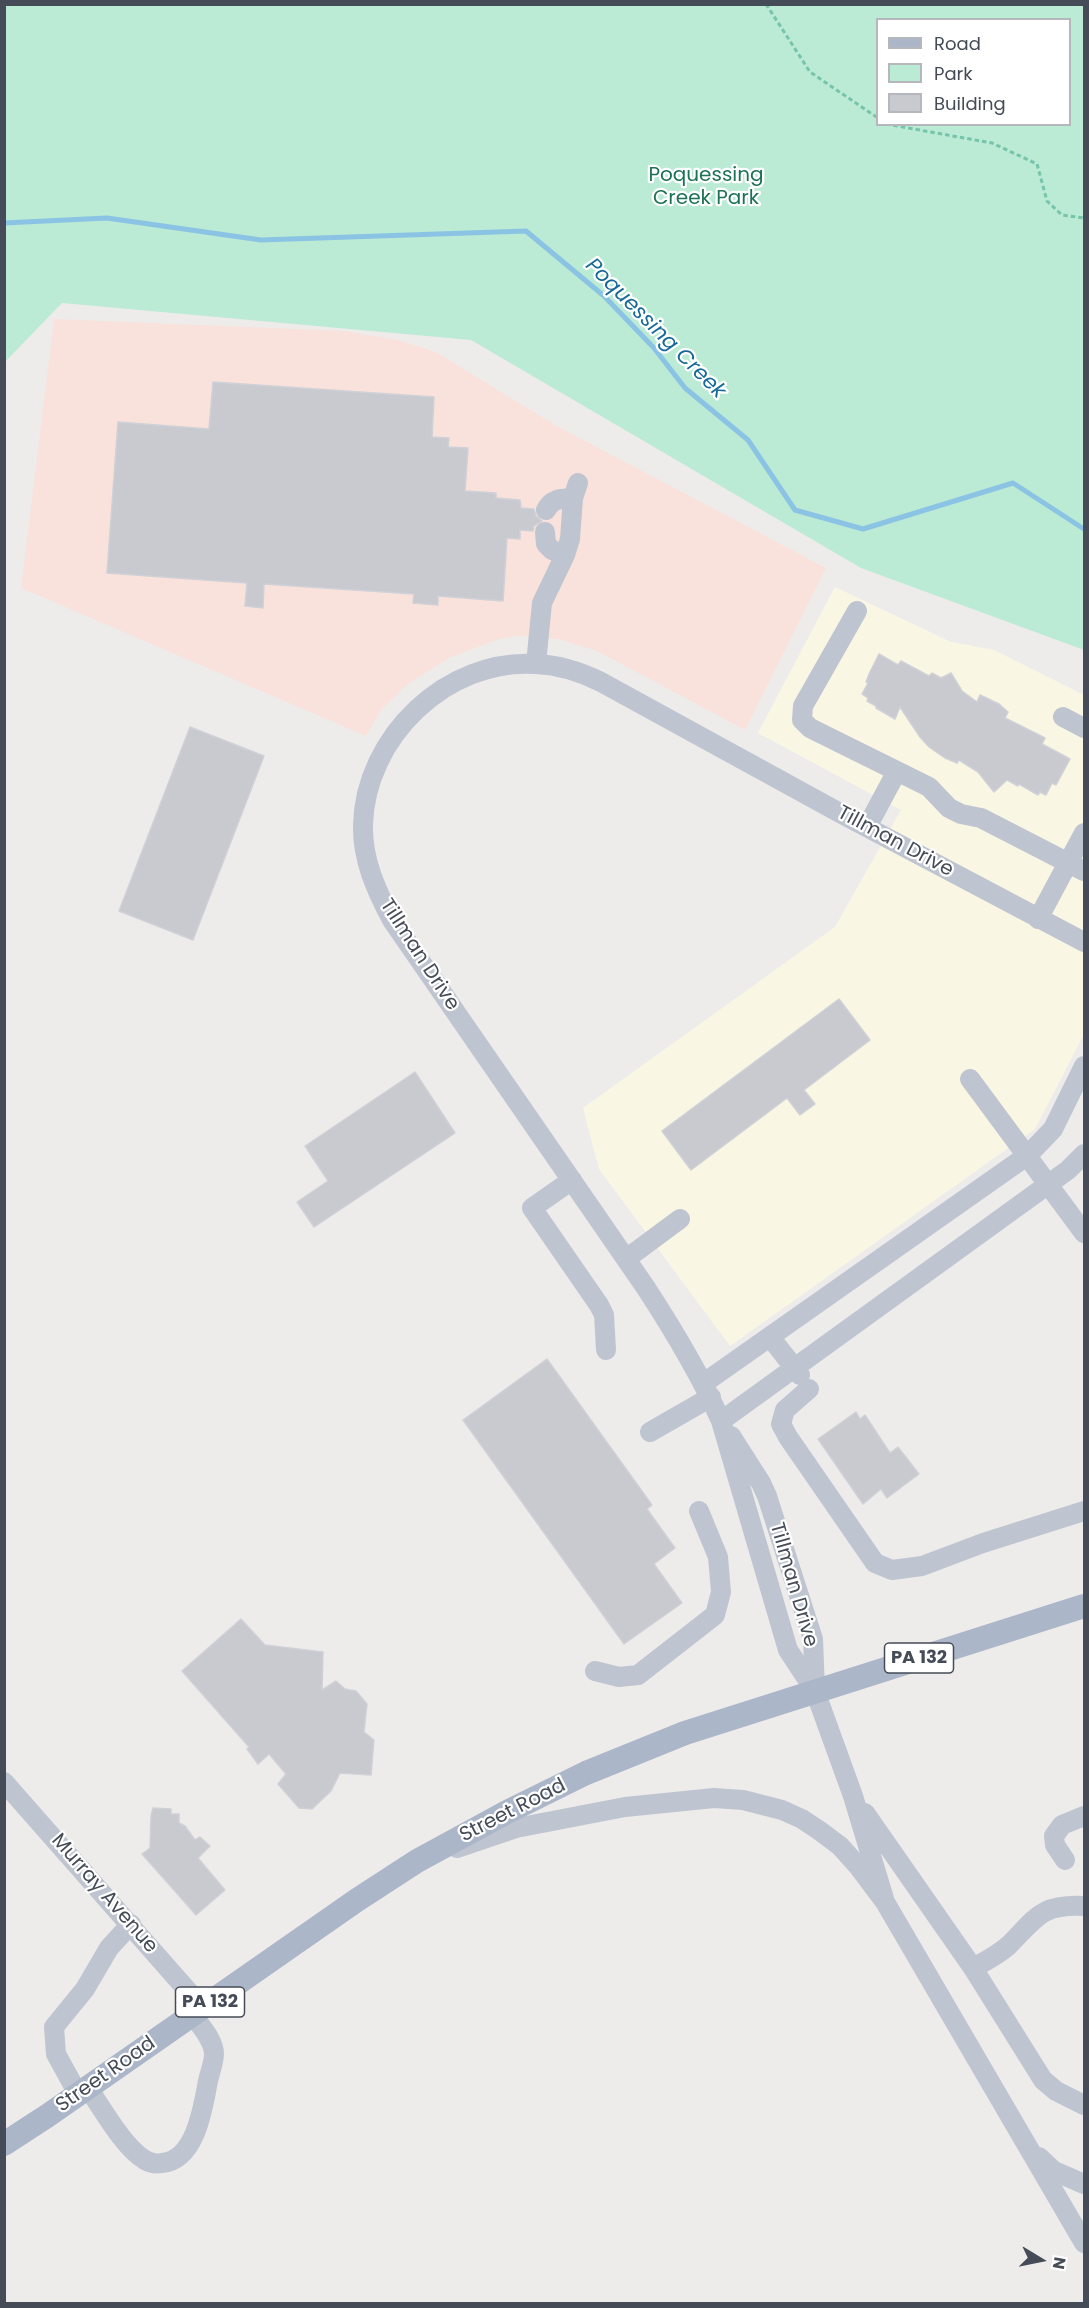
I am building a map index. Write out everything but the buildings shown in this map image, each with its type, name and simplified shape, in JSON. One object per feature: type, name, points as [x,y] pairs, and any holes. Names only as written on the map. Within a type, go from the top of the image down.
[{"type":"main road","name":"Street Road","points":[[4,2144],[357,1900],[417,1861],[507,1812],[616,1760],[686,1733],[1084,1606]]},
{"type":"street","points":[[536,663],[542,603],[565,555],[570,539],[576,490],[550,502],[546,510]]},
{"type":"street","points":[[545,532],[546,544],[552,550],[565,555]]},
{"type":"street","points":[[857,611],[803,706],[802,720],[810,728],[928,787],[949,808],[961,814],[981,818],[1076,867]]},
{"type":"street","name":"Tillman Drive","points":[[815,1691],[788,1650],[721,1421],[707,1390],[674,1332],[626,1259],[392,920],[378,894],[368,866],[363,838],[366,797],[377,763],[386,746],[411,713],[444,687],[498,666],[536,663],[567,669],[602,682],[867,827],[1084,942]]},
{"type":"street","points":[[1063,717],[1084,728]]},
{"type":"street","points":[[867,827],[897,771]]},
{"type":"street","points":[[1038,919],[1076,867],[1084,832]]},
{"type":"street","points":[[650,1432],[707,1390],[770,1337],[1028,1155],[1053,1129],[1084,1066]]},
{"type":"street","points":[[970,1079],[1050,1184],[1084,1233]]},
{"type":"street","points":[[721,1421],[801,1377],[1050,1184],[1079,1161],[1084,1154]]},
{"type":"street","points":[[572,1180],[532,1208],[599,1305],[603,1315],[606,1350]]},
{"type":"street","points":[[626,1259],[680,1219]]},
{"type":"street","points":[[770,1337],[801,1377]]},
{"type":"street","points":[[801,1377],[785,1410],[781,1424],[875,1563],[892,1570],[922,1566],[983,1543],[1084,1511]]},
{"type":"street","name":"Tillman Drive","points":[[721,1421],[756,1473],[767,1496],[813,1640],[815,1691]]},
{"type":"street","points":[[595,1671],[620,1677],[638,1675],[715,1615],[721,1592],[718,1557],[699,1511]]},
{"type":"street","points":[[815,1691],[853,1796],[885,1902]]},
{"type":"street","name":"Murray Avenue","points":[[4,1782],[130,1924],[197,2011],[210,2040],[214,2053],[203,2107],[189,2146],[178,2158],[166,2163],[156,2164],[144,2160],[83,2091],[56,2054],[54,2027],[85,1989],[109,1948],[130,1924]]},
{"type":"street","points":[[853,1796],[973,1968],[1043,2080],[1064,2096],[1084,2105]]},
{"type":"street","points":[[417,1861],[516,1828],[584,1814],[682,1800],[734,1799],[782,1810],[802,1819],[840,1846],[885,1902],[1084,2242]]},
{"type":"street","points":[[1065,1860],[1055,1845],[1054,1836],[1062,1826],[1084,1816]]},
{"type":"street","points":[[973,1968],[995,1956],[1041,1912],[1054,1907],[1084,1906]]},
{"type":"street","points":[[1026,2145],[1054,2171],[1084,2184]]},
{"type":"street","points":[[1073,2224],[1084,2258]]},
{"type":"path","points":[[766,4],[810,72],[876,117]]},
{"type":"path","points":[[897,126],[992,143],[1036,165],[1047,201],[1062,215],[1084,218]]},
{"type":"shaded area","points":[[54,319],[344,331],[398,340],[436,352],[555,425],[826,568],[745,730],[597,651],[558,639],[518,636],[499,639],[449,658],[408,684],[381,710],[366,736],[21,588]]},
{"type":"shaded area","points":[[835,587],[951,642],[994,650],[1084,695],[1084,1034],[1035,1129],[730,1346],[599,1169],[583,1108],[835,927],[901,810],[758,733]]},
{"type":"green space","name":"Poquessing Creek Park","points":[[5,4],[1084,5],[1084,650],[861,568],[471,340],[62,303],[5,362]]},
{"type":"waterway","name":"Poquessing Creek","points":[[4,223],[107,218],[261,240],[526,231],[604,296],[654,348],[685,388],[748,440],[795,510],[863,529],[1013,483],[1084,529]]}]
